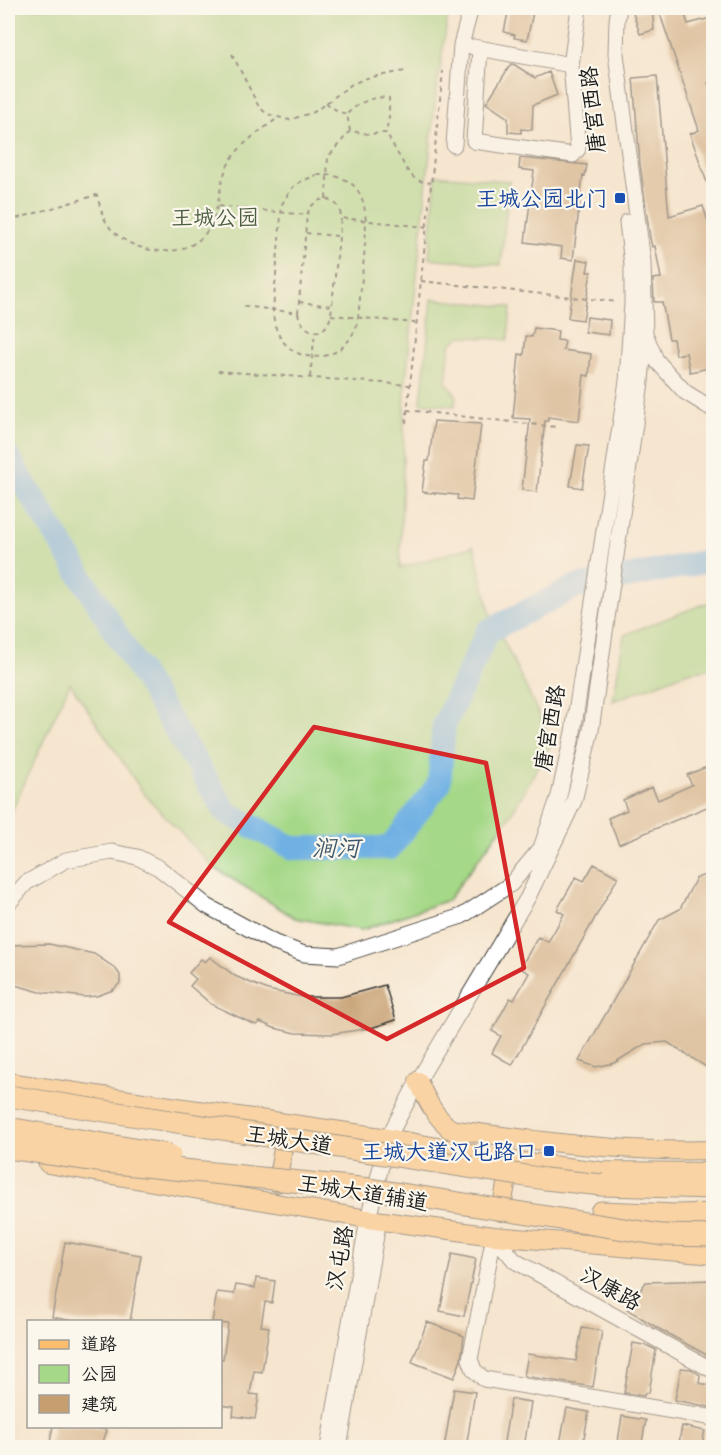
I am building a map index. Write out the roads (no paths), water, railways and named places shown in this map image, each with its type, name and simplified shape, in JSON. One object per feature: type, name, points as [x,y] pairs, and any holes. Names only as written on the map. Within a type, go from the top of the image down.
[{"type":"highway","name":"王城大道","points":[[8,1096],[545,1179],[602,1185],[711,1176]]},
{"type":"highway","name":"王城大道","points":[[8,1128],[375,1195],[601,1212],[714,1214]]},
{"type":"highway","points":[[8,1145],[105,1162],[375,1195],[662,1235],[714,1236]]},
{"type":"main road","points":[[418,1081],[429,1104],[450,1129],[510,1160]]},
{"type":"main road","points":[[8,1082],[388,1138],[510,1160],[600,1170],[711,1176]]},
{"type":"main road","points":[[277,1183],[287,1124]]},
{"type":"main road","points":[[450,1129],[541,1142],[669,1151],[714,1150]]},
{"type":"main road","points":[[8,1145],[30,1145],[277,1183],[501,1212],[664,1227],[714,1226]]},
{"type":"main road","points":[[600,1170],[669,1151]]},
{"type":"main road","name":"王城大道辅道","points":[[8,1157],[373,1219],[494,1236],[714,1255]]},
{"type":"main road","points":[[501,1212],[510,1160]]},
{"type":"street","points":[[454,145],[461,45],[471,8]]},
{"type":"street","points":[[480,49],[474,141],[573,154],[578,149],[571,65],[579,8]]},
{"type":"street","name":"唐宫西路","points":[[610,8],[608,53],[632,265],[632,303],[638,332]]},
{"type":"street","name":"唐宫西路","points":[[388,1138],[418,1081],[536,881],[574,801],[591,730],[634,381],[643,262],[616,54],[616,20],[619,8]]},
{"type":"street","points":[[461,45],[571,65]]},
{"type":"street","points":[[638,332],[656,360],[685,392],[714,410]]},
{"type":"street","name":"唐宫西路","points":[[8,904],[26,883],[66,860],[112,852],[137,857],[159,868],[207,906],[275,943],[304,954],[338,956],[462,916],[511,884],[541,848],[559,796],[573,732],[634,381]]},
{"type":"street","name":"汉屯路","points":[[339,1448],[375,1195],[388,1138]]},
{"type":"street","name":"汉屯路","points":[[327,1448],[373,1219]]},
{"type":"street","points":[[494,1236],[470,1359],[474,1370],[484,1379],[714,1418]]},
{"type":"street","name":"汉康路","points":[[494,1236],[515,1261],[714,1371]]},
{"type":"waterway","name":"涧河","points":[[8,457],[226,812],[293,848],[390,848],[439,784],[444,725],[488,631],[575,587],[714,560]]},
{"type":"place","name":"王城公园北门","points":[[620,198]]},
{"type":"place","name":"王城大道汉屯路口","points":[[549,1151]]},
{"type":"park label","name":"王城公园","points":[[215,217]]}]
